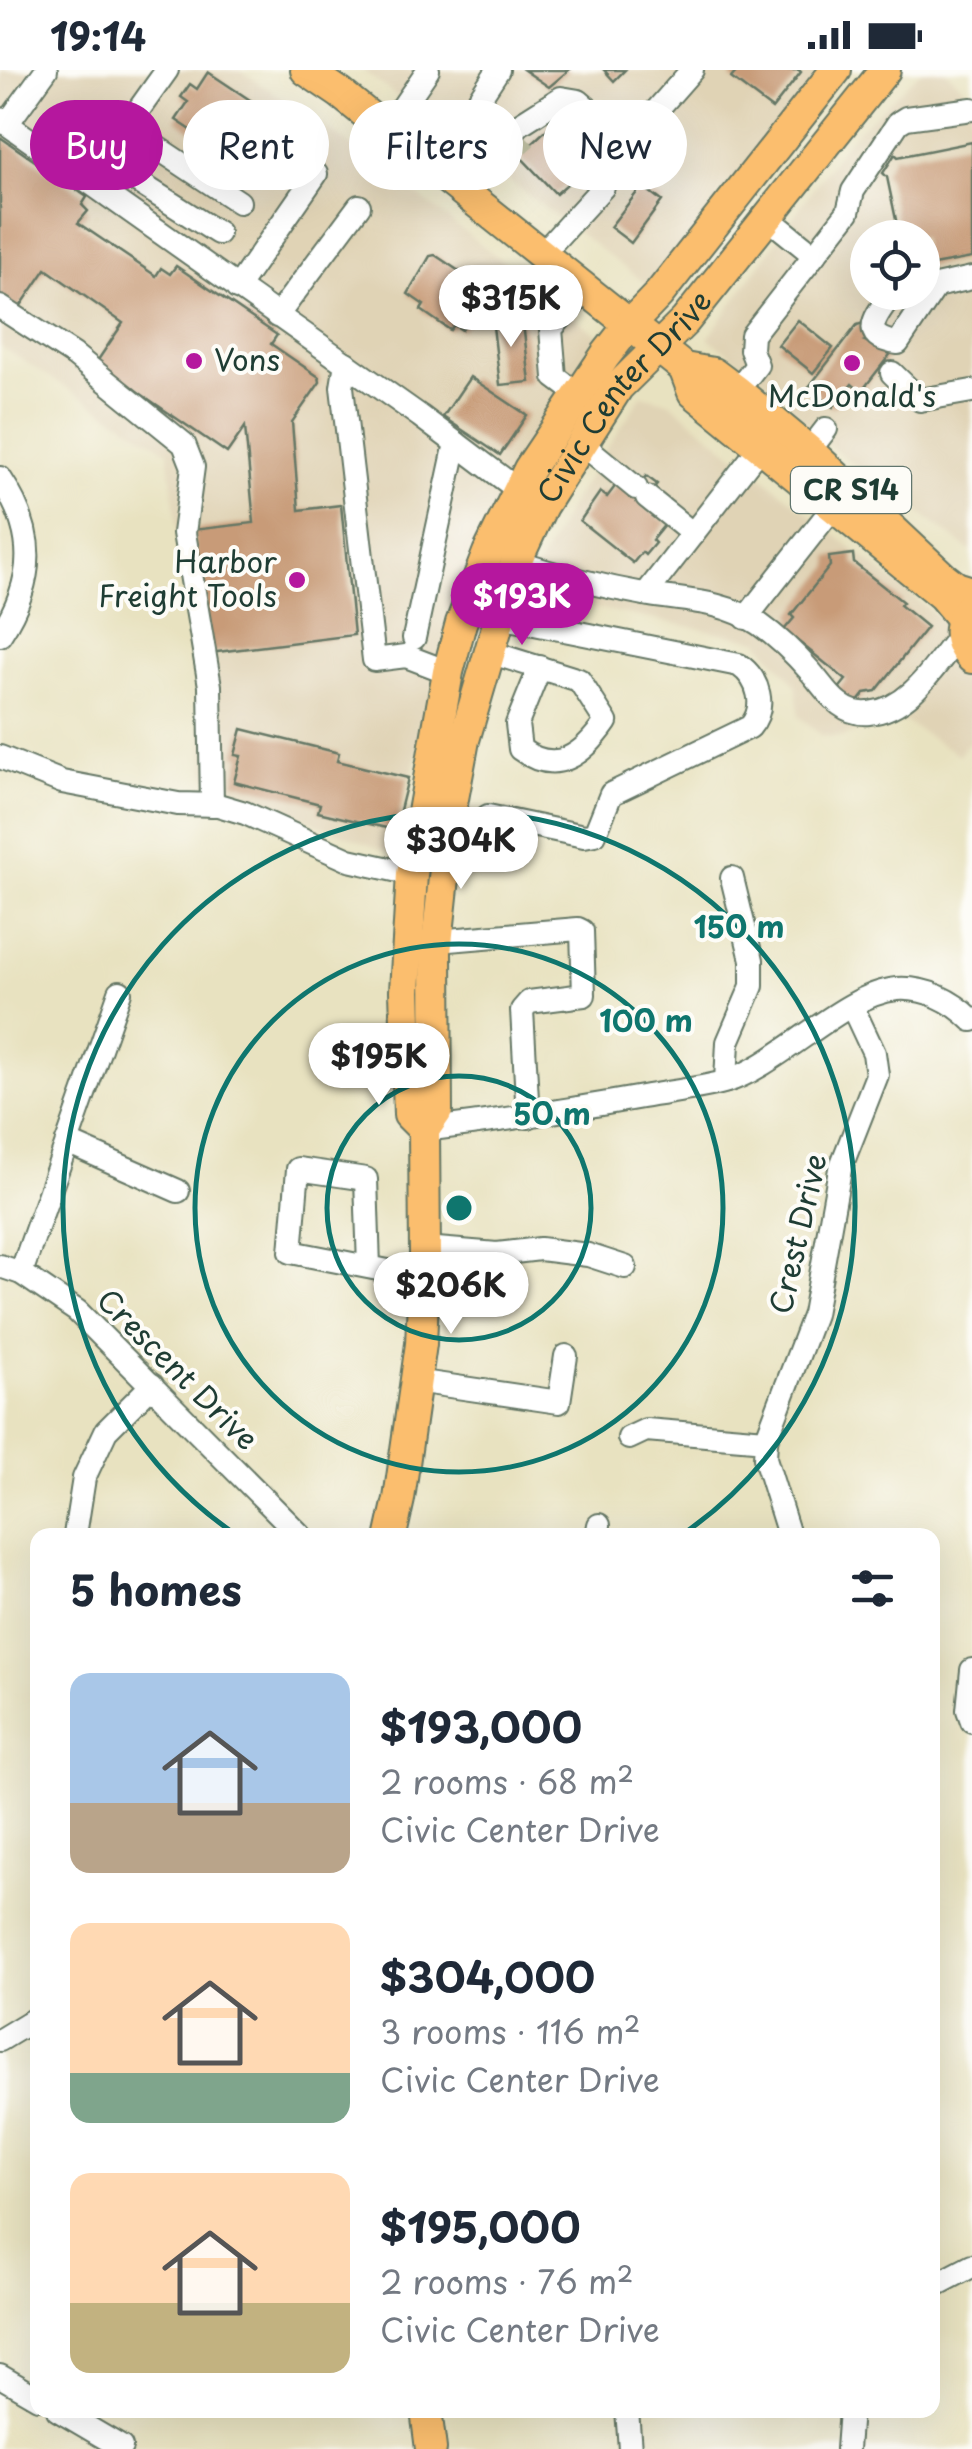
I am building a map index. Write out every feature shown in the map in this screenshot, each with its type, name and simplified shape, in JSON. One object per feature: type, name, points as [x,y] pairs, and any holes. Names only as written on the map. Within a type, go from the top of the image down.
[{"type":"main road","name":"CR S14","points":[[306,70],[349,102]]},
{"type":"main road","name":"Civic Center Drive","points":[[424,1130],[409,1114],[404,990],[412,874],[448,672],[481,570],[518,490],[579,395],[630,324],[660,294],[836,70]]},
{"type":"main road","name":"Civic Center Drive","points":[[392,1528],[415,1381],[424,1263],[424,1130],[437,1111],[437,947],[452,804],[464,740],[516,562],[542,506],[618,387],[686,321],[885,70]]},
{"type":"main road","name":"CR S14","points":[[462,190],[684,368],[713,373],[818,440],[956,587],[967,622]]},
{"type":"main road","name":"CR S14","points":[[684,368],[693,392],[942,595],[967,622]]},
{"type":"main road","points":[[412,874],[431,896],[429,931],[437,947]]},
{"type":"main road","points":[[427,2418],[431,2449]]},
{"type":"street","points":[[30,140],[4,121],[46,70]]},
{"type":"street","points":[[145,100],[167,70]]},
{"type":"street","points":[[408,100],[428,70]]},
{"type":"street","points":[[479,100],[498,70]]},
{"type":"street","points":[[666,100],[692,70]]},
{"type":"street","points":[[523,122],[561,98],[576,100]]},
{"type":"street","points":[[523,137],[570,98]]},
{"type":"street","points":[[737,391],[756,365],[752,335],[848,212],[853,191],[898,124],[906,118],[972,110]]},
{"type":"street","points":[[163,152],[239,202]]},
{"type":"street","points":[[100,190],[518,490]]},
{"type":"street","points":[[150,190],[218,233]]},
{"type":"street","points":[[237,288],[305,190]]},
{"type":"street","points":[[542,254],[600,190]]},
{"type":"street","points":[[277,316],[360,206]]},
{"type":"street","points":[[768,218],[814,255]]},
{"type":"street","points":[[940,277],[972,266]]},
{"type":"street","points":[[940,281],[972,278]]},
{"type":"street","points":[[579,395],[555,377],[551,329],[586,290]]},
{"type":"street","points":[[0,307],[74,355],[184,444],[193,468],[184,533],[210,686],[212,805]]},
{"type":"street","points":[[879,310],[873,324],[876,334],[884,341],[898,343],[916,310]]},
{"type":"street","points":[[902,310],[902,319],[909,328]]},
{"type":"street","points":[[346,364],[342,387],[374,660],[406,656],[448,672]]},
{"type":"street","points":[[892,372],[920,400],[972,391]]},
{"type":"street","points":[[580,442],[693,534]]},
{"type":"street","points":[[414,638],[456,443]]},
{"type":"street","points":[[646,594],[761,446]]},
{"type":"street","points":[[0,478],[17,506],[28,558],[20,599],[0,635]]},
{"type":"street","points":[[746,618],[834,506]]},
{"type":"street","points":[[516,562],[646,594],[721,604],[760,625],[810,671],[828,695],[852,712],[871,714],[912,694],[967,622]]},
{"type":"street","points":[[488,816],[584,836],[596,834],[612,794],[750,726],[759,716],[760,705],[752,674],[738,665],[500,618]]},
{"type":"street","points":[[489,652],[540,667],[579,680],[606,722],[592,741],[562,762],[536,761],[520,748],[517,724],[540,667]]},
{"type":"street","points":[[0,758],[62,782],[178,804],[212,805],[245,814],[349,860],[412,874]]},
{"type":"street","points":[[726,1081],[728,1042],[752,986],[752,960],[732,878]]},
{"type":"street","points":[[437,947],[582,931],[584,996],[528,1002],[522,1010],[528,1117]]},
{"type":"street","points":[[424,1130],[528,1117],[726,1081],[760,1066],[852,1006],[893,989],[918,989],[957,1005],[972,1020]]},
{"type":"street","points":[[10,1270],[67,1142],[120,992]]},
{"type":"street","name":"Crest Drive","points":[[766,1440],[814,1314],[840,1169],[878,1075],[874,1052],[852,1006]]},
{"type":"street","points":[[67,1142],[178,1191]]},
{"type":"street","points":[[369,1267],[366,1179],[298,1170],[291,1252],[369,1267],[540,1249],[588,1255],[625,1266]]},
{"type":"street","name":"Crescent Drive","points":[[10,1270],[77,1312],[293,1528]]},
{"type":"street","points":[[415,1381],[559,1402],[566,1356]]},
{"type":"street","points":[[77,1528],[84,1478],[106,1431],[152,1385]]},
{"type":"street","points":[[629,1438],[646,1430],[766,1440],[765,1458],[787,1528]]},
{"type":"street","points":[[972,1670],[968,1710],[972,1722]]},
{"type":"street","points":[[0,2040],[30,2022]]},
{"type":"street","points":[[940,2279],[972,2266]]},
{"type":"street","points":[[0,2376],[30,2393]]},
{"type":"street","points":[[72,2418],[121,2447]]},
{"type":"street","points":[[627,2418],[630,2449]]},
{"type":"street","points":[[847,2449],[849,2418]]},
{"type":"shaded area","points":[[0,70],[240,70],[284,100],[183,100],[183,190],[329,190],[329,131],[349,145],[349,190],[411,190],[599,336],[475,541],[425,718],[394,852],[207,778],[168,451],[0,346]]},
{"type":"shaded area","points":[[362,70],[827,70],[649,286],[521,190],[523,100],[402,100]]},
{"type":"shaded area","points":[[922,70],[945,70],[972,95],[972,552],[820,439],[774,387],[708,338],[846,142]]},
{"type":"shaded area","points":[[642,395],[669,402],[944,622],[948,637],[972,670],[972,738],[959,755],[905,722],[884,722],[842,737],[822,736],[799,716],[796,685],[758,640],[523,594],[573,500]]},
{"type":"building","points":[[524,70],[569,70],[549,87]]},
{"type":"building","points":[[604,70],[625,70],[614,81]]},
{"type":"building","points":[[738,70],[801,72],[772,109],[731,78]]},
{"type":"building","points":[[208,72],[250,100],[181,97],[190,84],[197,89]]},
{"type":"building","points":[[543,133],[543,180],[523,159],[523,151]]},
{"type":"building","points":[[0,137],[30,158],[30,190],[77,190],[87,197],[82,205],[88,211],[78,223],[156,276],[161,268],[170,274],[176,266],[277,335],[271,344],[319,377],[320,382],[292,422],[299,510],[341,505],[354,635],[209,653],[192,530],[254,523],[245,427],[227,453],[96,363],[123,323],[46,269],[18,310],[0,297]]},
{"type":"building","points":[[972,142],[972,258],[940,264],[940,220],[896,220],[883,173],[895,154],[898,157]]},
{"type":"building","points":[[639,190],[647,190],[662,201],[631,243],[610,227]]},
{"type":"building","points":[[435,255],[489,291],[462,330],[454,325],[450,330],[421,310],[424,305],[408,294],[430,256]]},
{"type":"building","points":[[522,315],[530,382],[500,385],[492,318]]},
{"type":"building","points":[[798,320],[833,348],[813,373],[778,345]]},
{"type":"building","points":[[869,321],[874,338],[865,341],[892,352],[861,392],[852,384],[833,407],[808,388],[857,325]]},
{"type":"building","points":[[470,377],[527,415],[500,455],[443,417]]},
{"type":"building","points":[[646,476],[657,484],[641,504],[666,523],[652,540],[655,543],[633,563],[580,521],[600,492],[607,497],[617,484],[631,495]]},
{"type":"building","points":[[853,554],[854,563],[927,627],[876,691],[865,693],[855,705],[837,691],[846,680],[784,630],[794,618],[791,615],[830,566],[829,557]]},
{"type":"building","points":[[242,729],[339,753],[337,761],[408,778],[395,830],[318,812],[320,804],[234,782],[241,756],[235,755]]},
{"type":"tunnel","points":[[523,140],[527,137]]},
{"type":"place","name":"Vons","points":[[194,361]]},
{"type":"place","name":"McDonald's","points":[[852,363]]},
{"type":"place","name":"Harbor Freight Tools","points":[[297,580]]}]
